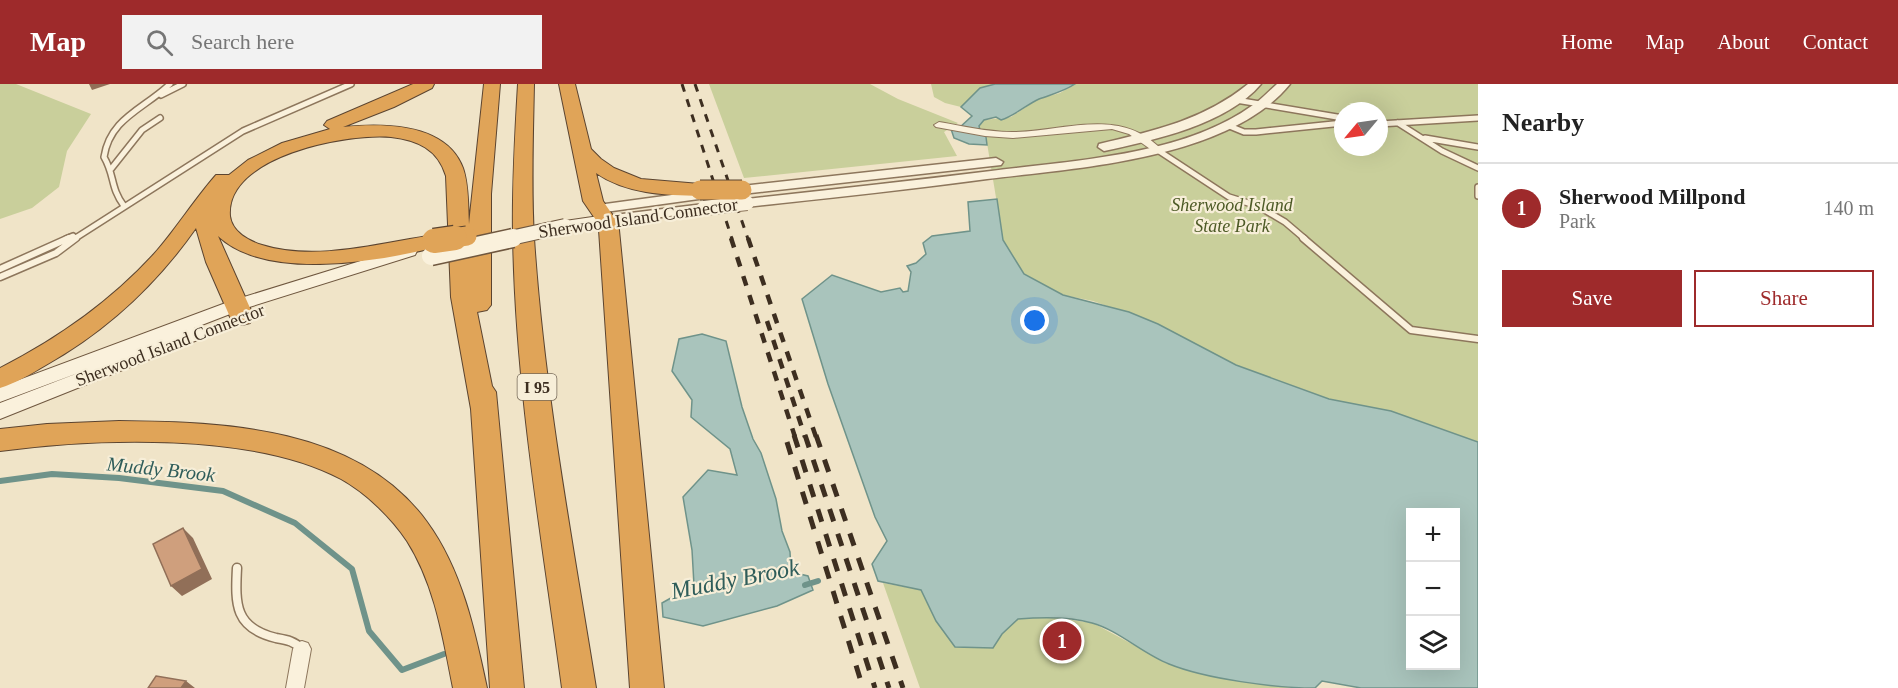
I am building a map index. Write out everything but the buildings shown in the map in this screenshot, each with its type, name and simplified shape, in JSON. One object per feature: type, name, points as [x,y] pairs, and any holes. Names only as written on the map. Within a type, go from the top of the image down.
[{"type":"highway","points":[[0,380],[66,341],[121,300],[160,261],[209,195],[231,172],[262,152],[365,113],[426,84]]},
{"type":"highway","points":[[492,84],[482,160],[478,223],[478,296],[484,408],[507,688]]},
{"type":"highway","name":"I 95","points":[[526,84],[521,168],[525,286],[533,361],[579,688]]},
{"type":"highway","points":[[567,84],[593,201],[609,230],[647,688]]},
{"type":"highway","points":[[467,236],[433,247],[332,256],[274,255],[248,248],[237,242],[222,228],[218,212],[227,189],[244,172],[278,152],[305,141],[339,133],[378,130],[419,137],[440,147],[451,160],[456,176],[462,297],[484,408]]},
{"type":"highway","points":[[582,151],[602,170],[631,183],[702,198],[744,197]]},
{"type":"highway","points":[[209,195],[203,225],[240,311]]},
{"type":"highway","points":[[0,440],[40,435],[114,432],[237,437],[291,447],[352,471],[400,510],[422,537],[434,558],[453,606],[470,688]]},
{"type":"main road","name":"Sherwood Island Connector","points":[[467,236],[602,214]]},
{"type":"main road","name":"Sherwood Island Connector","points":[[0,396],[240,311],[323,289],[433,247],[564,220]]},
{"type":"main road","name":"Sherwood Island Connector","points":[[0,411],[240,311]]},
{"type":"street","name":"Sherwood Island Connector","points":[[744,197],[1046,156],[1141,139],[1205,116],[1235,99],[1255,84]]},
{"type":"street","name":"Sherwood Island Connector","points":[[744,197],[1014,172],[1086,162],[1155,148],[1194,138],[1227,125],[1262,104],[1284,84]]},
{"type":"street","points":[[939,125],[1013,135],[1112,126],[1126,130],[1155,148]]},
{"type":"street","name":"Sherwood Island Connector","points":[[602,214],[702,198]]},
{"type":"street","points":[[295,688],[302,649]]},
{"type":"lane","points":[[158,96],[170,84]]},
{"type":"lane","points":[[124,206],[114,193],[111,169],[104,157],[108,138],[130,115],[158,96],[183,84]]},
{"type":"lane","points":[[0,269],[88,228],[243,131],[351,84]]},
{"type":"lane","points":[[1235,99],[1334,116]]},
{"type":"lane","points":[[111,169],[142,130],[160,118]]},
{"type":"lane","points":[[1388,124],[1478,118]]},
{"type":"lane","points":[[1398,123],[1442,151],[1478,168]]},
{"type":"lane","points":[[1227,125],[1244,132],[1256,132],[1334,124]]},
{"type":"lane","points":[[1423,138],[1478,147]]},
{"type":"lane","points":[[1155,148],[1229,197],[1258,206],[1285,222],[1411,330],[1478,339]]},
{"type":"lane","points":[[1478,187],[1478,196]]},
{"type":"lane","points":[[0,277],[56,253],[88,228]]},
{"type":"lane","points":[[237,568],[235,602],[242,622],[261,633],[294,639],[302,649]]},
{"type":"green space","points":[[0,84],[16,84],[91,114],[67,151],[59,187],[32,208],[0,219]]},
{"type":"green space","points":[[709,84],[870,84],[898,99],[958,123],[944,132],[957,156],[744,178]]},
{"type":"green space","points":[[931,84],[995,84],[980,88],[961,107],[945,103],[934,97]]},
{"type":"green space","name":"Sherwood Island State Park","points":[[1075,84],[1478,84],[1478,442],[1391,411],[1329,399],[1236,365],[1158,324],[1093,301],[1063,295],[1024,274],[1003,240],[986,137],[979,126],[984,120],[1011,117],[1038,99],[1060,93]]},
{"type":"green space","points":[[883,583],[921,590],[936,621],[993,648],[1002,634],[1018,618],[1049,617],[1093,623],[1169,664],[1231,679],[1299,688],[920,688]]},
{"type":"water","points":[[995,84],[1075,84],[1039,99],[1001,120],[996,117],[984,120],[979,126],[986,137],[987,145],[969,144],[954,138],[951,129],[959,128],[972,116],[961,107],[980,88]]},
{"type":"water","points":[[997,199],[1003,240],[1024,274],[1063,295],[1129,312],[1158,324],[1236,365],[1329,399],[1391,411],[1478,442],[1478,688],[1361,688],[1322,681],[1315,688],[1299,688],[1241,682],[1169,664],[1102,626],[1064,618],[1018,619],[1002,634],[993,648],[955,647],[936,621],[921,590],[878,581],[872,564],[887,541],[875,517],[828,384],[802,299],[832,275],[881,292],[900,288],[903,292],[908,291],[911,272],[907,266],[916,263],[926,254],[923,243],[932,236],[970,231],[968,202]]},
{"type":"water","points":[[702,334],[726,341],[742,407],[753,439],[761,453],[776,499],[782,531],[790,552],[791,572],[808,576],[813,590],[777,606],[703,626],[663,617],[662,603],[694,585],[692,550],[683,497],[708,470],[737,475],[730,449],[691,417],[692,400],[672,371],[679,339]]},
{"type":"waterway","name":"Muddy Brook","points":[[0,481],[52,474],[119,478],[223,491],[295,523],[352,569],[369,631],[402,670],[444,654]]},
{"type":"waterway","name":"Muddy Brook","points":[[805,585],[818,581]]},
{"type":"railway","points":[[682,84],[732,239]]},
{"type":"railway","points":[[695,84],[748,239]]},
{"type":"railway","points":[[731,238],[795,437]]},
{"type":"railway","points":[[748,238],[816,437]]},
{"type":"railway","points":[[767,321],[805,437]]},
{"type":"railway","points":[[794,435],[875,688]]},
{"type":"railway","points":[[805,435],[889,688]]},
{"type":"railway","points":[[816,435],[903,688]]},
{"type":"railway","points":[[787,442],[863,688]]},
{"type":"place","name":"Sherwood Millpond","points":[[1062,641]]}]
